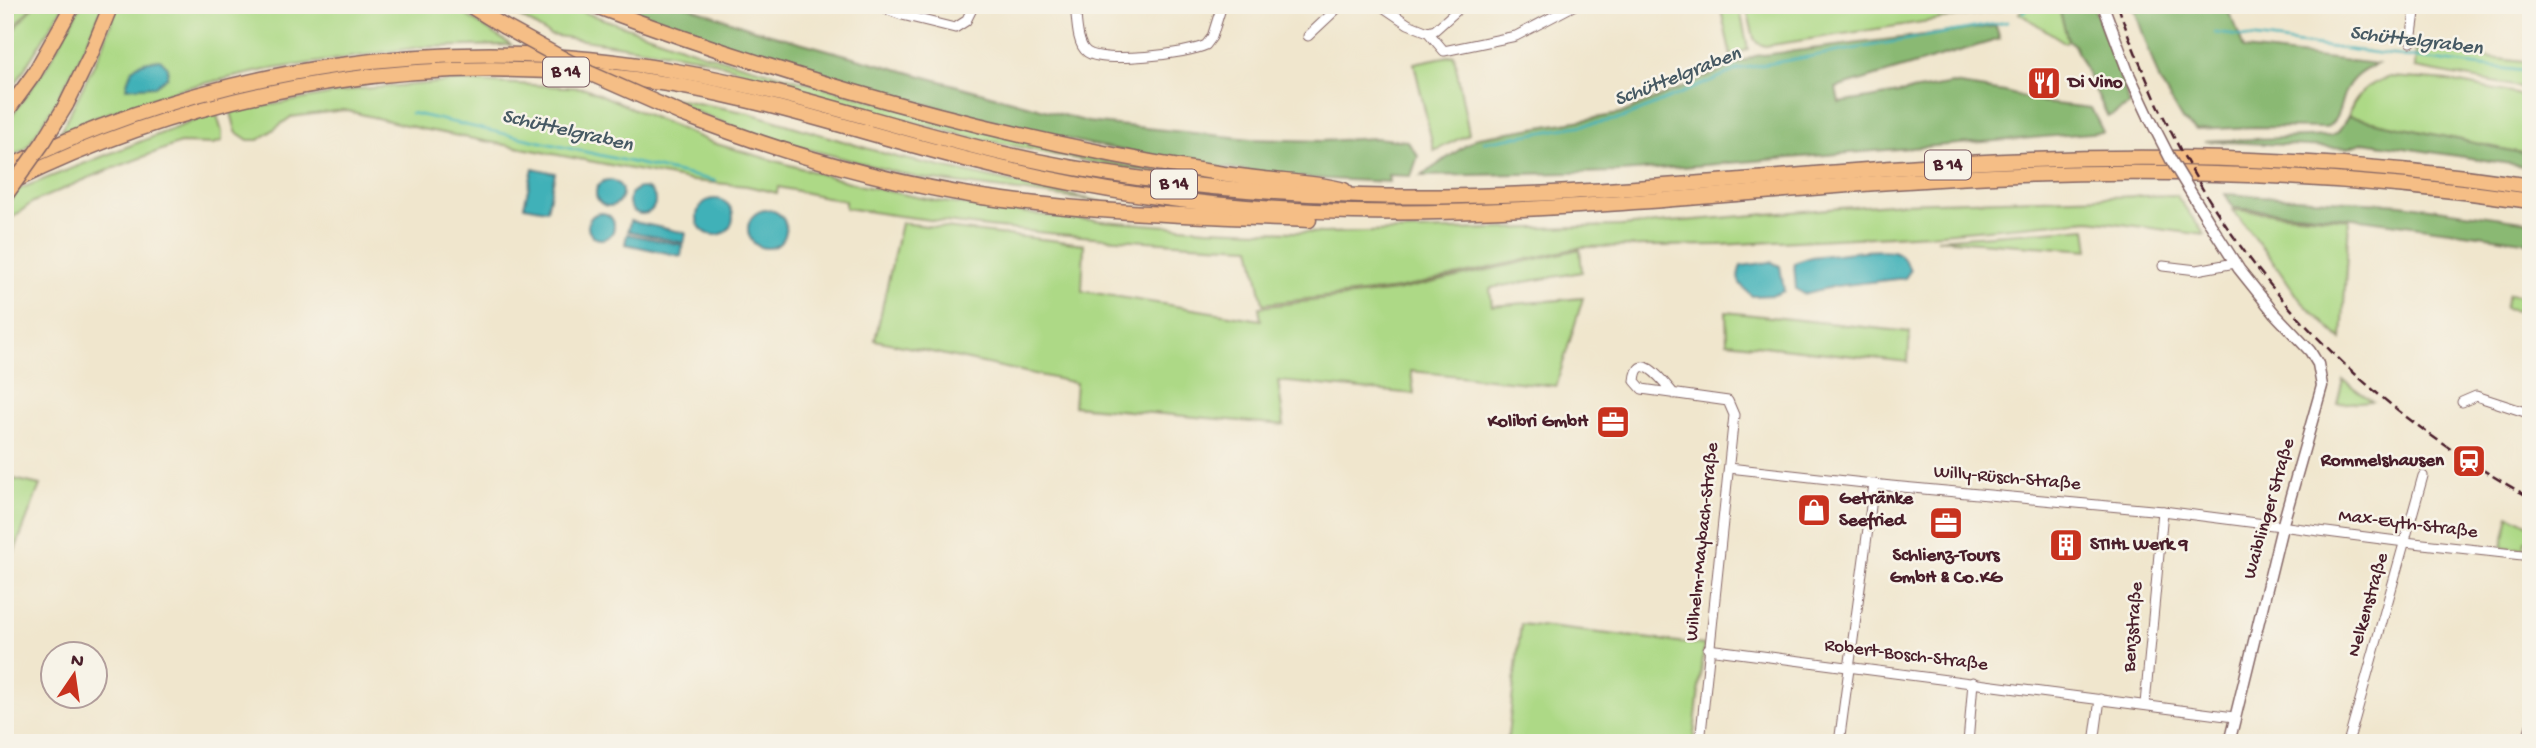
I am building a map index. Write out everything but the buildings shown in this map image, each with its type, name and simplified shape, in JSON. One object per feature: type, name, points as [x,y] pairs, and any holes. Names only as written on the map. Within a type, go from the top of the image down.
[{"type":"highway","points":[[5,114],[34,74],[73,5]]},
{"type":"highway","points":[[5,196],[66,105],[111,5]]},
{"type":"highway","points":[[469,5],[589,73],[682,114],[749,140],[841,168],[912,184],[1006,200],[1126,212],[1325,220],[1367,220],[1415,212]]},
{"type":"highway","points":[[593,5],[784,70],[972,123],[1148,162],[1223,174],[1325,185],[1366,197]]},
{"type":"highway","name":"B 14","points":[[5,169],[66,141],[144,111],[201,93],[272,76],[403,58],[462,54],[536,55],[602,60],[685,72],[1011,155],[1093,172],[1251,192],[1418,198],[1560,192],[1962,164],[2131,158],[2329,164],[2424,172],[2531,186]]},
{"type":"highway","name":"B 14","points":[[5,185],[136,129],[241,98],[370,76],[442,70],[514,69],[637,79],[695,89],[1000,168],[1108,189],[1260,208],[1415,212],[1552,208],[1960,178],[2133,173],[2263,175],[2360,181],[2531,201]]},
{"type":"street","points":[[875,5],[955,29],[966,21],[974,5]]},
{"type":"street","points":[[1075,5],[1082,44],[1086,51],[1093,55],[1141,57],[1171,55],[1197,50],[1206,45],[1212,37],[1222,5]]},
{"type":"street","points":[[1308,36],[1341,5]]},
{"type":"street","points":[[1384,8],[1421,31],[1428,32],[1435,30],[1463,5]]},
{"type":"street","points":[[1428,32],[1444,51],[1516,36],[1575,5]]},
{"type":"street","name":"Waiblinger Straße","points":[[2103,5],[2128,72],[2171,160],[2235,263],[2265,302],[2311,351],[2321,377],[2322,386],[2281,527],[2229,743]]},
{"type":"street","points":[[2411,42],[2416,5]]},
{"type":"street","points":[[2163,266],[2197,271],[2235,263]]},
{"type":"street","name":"Wilhelm-Maybach-Straße","points":[[1674,394],[1728,401],[1734,415],[1700,743]]},
{"type":"street","points":[[2462,402],[2476,396],[2531,414]]},
{"type":"street","name":"Willy-Rüsch-Straße","points":[[1729,468],[2163,511],[2281,527]]},
{"type":"street","name":"Nelkenstraße","points":[[2348,743],[2423,477]]},
{"type":"street","points":[[1839,743],[1847,667],[1874,484]]},
{"type":"street","name":"Benzstraße","points":[[2145,704],[2163,511]]},
{"type":"street","name":"Max-Eyth-Straße","points":[[2281,527],[2531,556]]},
{"type":"street","name":"Robert-Bosch-Straße","points":[[1708,649],[2234,717]]},
{"type":"street","points":[[1968,743],[1973,682]]},
{"type":"street","points":[[2094,743],[2100,699]]},
{"type":"street","points":[[2526,743],[2531,725]]},
{"type":"green space","points":[[5,5],[33,5],[14,28],[5,25]]},
{"type":"green space","points":[[34,5],[64,5],[5,101],[5,62],[15,29]]},
{"type":"green space","points":[[81,5],[104,5],[53,107],[26,149],[5,160],[5,125],[47,66]]},
{"type":"green space","points":[[117,5],[451,5],[511,45],[421,47],[265,70],[180,89],[94,118],[58,137],[103,46]]},
{"type":"green space","points":[[501,5],[563,5],[704,54],[969,127],[1101,160],[1168,173],[1167,175],[1096,163],[970,137],[862,109],[702,58],[550,35]]},
{"type":"green space","points":[[613,5],[684,5],[756,30],[1088,122],[1251,139],[1322,141],[1375,138],[1407,141],[1418,156],[1411,176],[1388,175],[1389,182],[1306,178],[1194,164],[1084,143],[925,104],[748,52]]},
{"type":"green space","points":[[1720,5],[1739,5],[1748,49],[1731,57]]},
{"type":"green space","points":[[1746,5],[2001,5],[2002,10],[1765,46],[1757,43],[1754,38]]},
{"type":"green space","points":[[2025,5],[2058,5],[2068,40],[2066,43],[2019,13]]},
{"type":"green space","points":[[2058,5],[2093,5],[2130,105],[2108,117],[2074,45],[2068,40]]},
{"type":"green space","points":[[2133,5],[2224,5],[2235,24],[2244,49],[2377,64],[2353,79],[2344,94],[2336,118],[2325,128],[2253,127],[2196,130],[2182,120],[2160,82]]},
{"type":"green space","points":[[1996,26],[2000,39],[1836,88],[1839,103],[1953,84],[2005,92],[2045,103],[2091,108],[2103,132],[1621,172],[1421,176],[1478,137],[1620,114],[1755,56]]},
{"type":"green space","points":[[2416,49],[2531,63],[2531,89],[2415,68]]},
{"type":"green space","points":[[1454,55],[1469,134],[1434,151],[1414,63]]},
{"type":"green space","points":[[2390,77],[2450,81],[2531,97],[2531,155],[2348,116],[2363,91]]},
{"type":"green space","points":[[461,81],[585,88],[713,143],[863,186],[936,201],[1064,218],[1207,229],[1323,233],[1621,226],[1901,203],[2176,195],[2205,235],[2090,220],[1930,234],[1719,245],[1582,247],[1397,289],[1263,304],[1251,247],[1048,233],[845,208],[845,201],[778,187],[777,193],[747,186],[693,181],[422,129],[344,110],[291,117],[259,140],[248,140],[236,132],[231,112],[360,89]]},
{"type":"green space","points":[[650,94],[749,113],[896,157],[1102,202],[918,178],[758,136]]},
{"type":"green space","points":[[216,112],[222,141],[213,144],[180,143],[33,202],[9,220],[5,217],[5,208],[19,189]]},
{"type":"green space","points":[[2348,116],[2531,155],[2531,167],[2364,142],[2347,148],[2204,141],[2331,136],[2338,132]]},
{"type":"green space","points":[[2225,194],[2401,204],[2531,222],[2531,245],[2523,241],[2353,218],[2234,208]]},
{"type":"green space","points":[[2233,210],[2349,219],[2342,340],[2301,301]]},
{"type":"green space","points":[[901,223],[1084,244],[1082,291],[1261,320],[1259,307],[1396,291],[1580,249],[1582,272],[1490,288],[1492,306],[1583,298],[1556,386],[1411,371],[1414,394],[1278,381],[1284,425],[1074,406],[1076,383],[875,340]]},
{"type":"green space","points":[[2086,228],[2089,250],[1937,239]]},
{"type":"green space","points":[[2509,294],[2531,297],[2531,312],[2504,308]]},
{"type":"green space","points":[[1726,312],[1910,332],[1908,362],[1727,342]]},
{"type":"green space","points":[[2343,380],[2372,401],[2337,404]]},
{"type":"green space","points":[[5,477],[40,485],[5,576]]},
{"type":"green space","points":[[2509,515],[2531,526],[2531,541],[2525,541],[2524,549],[2502,547]]},
{"type":"green space","points":[[1521,624],[1704,645],[1693,743],[1507,743]]},
{"type":"water","points":[[160,59],[168,67],[167,77],[155,86],[126,88],[130,73],[136,66]]},
{"type":"water","points":[[533,168],[555,173],[547,210],[524,206]]},
{"type":"water","points":[[609,180],[618,184],[622,193],[618,202],[609,206],[600,202],[596,193],[600,184]]},
{"type":"water","points":[[642,188],[651,192],[655,201],[651,210],[642,214],[633,210],[629,201],[633,192]]},
{"type":"water","points":[[715,199],[728,204],[733,217],[728,230],[715,235],[702,230],[697,217],[702,204]]},
{"type":"water","points":[[767,210],[781,215],[786,229],[781,243],[767,248],[753,243],[748,229],[753,215]]},
{"type":"water","points":[[601,213],[610,217],[614,226],[610,235],[601,239],[592,235],[588,226],[592,217]]},
{"type":"water","points":[[630,221],[686,233],[684,243],[628,231]]},
{"type":"water","points":[[627,234],[683,245],[681,256],[625,244]]},
{"type":"water","points":[[1886,250],[1897,253],[1902,256],[1910,271],[1905,278],[1836,286],[1803,294],[1796,289],[1794,263],[1811,257]]},
{"type":"water","points":[[1771,262],[1780,266],[1784,291],[1774,295],[1752,296],[1740,283],[1738,276],[1741,266]]},
{"type":"waterway","name":"Schüttelgraben","points":[[2023,12],[2031,5]]},
{"type":"waterway","name":"Schüttelgraben","points":[[1484,142],[1620,119],[1739,69],[2007,22]]},
{"type":"waterway","name":"Schüttelgraben","points":[[2215,33],[2531,72]]},
{"type":"waterway","name":"Schüttelgraben","points":[[411,113],[716,181]]},
{"type":"railway","points":[[2118,5],[2142,69],[2183,154],[2219,215],[2260,273],[2306,326],[2356,375],[2410,420],[2469,461],[2531,498]]},
{"type":"place","name":"Di Vino","points":[[2044,83]]},
{"type":"place","name":"Kolibri GmbH","points":[[1613,422]]},
{"type":"place","name":"Rommelshausen","points":[[2469,461]]},
{"type":"place","name":"Getränke Seefried","points":[[1814,510]]},
{"type":"place","name":"Schlienz-Tours GmbH & Co.KG","points":[[1946,523]]},
{"type":"place","name":"STIHL Werk 9","points":[[2066,545]]}]
